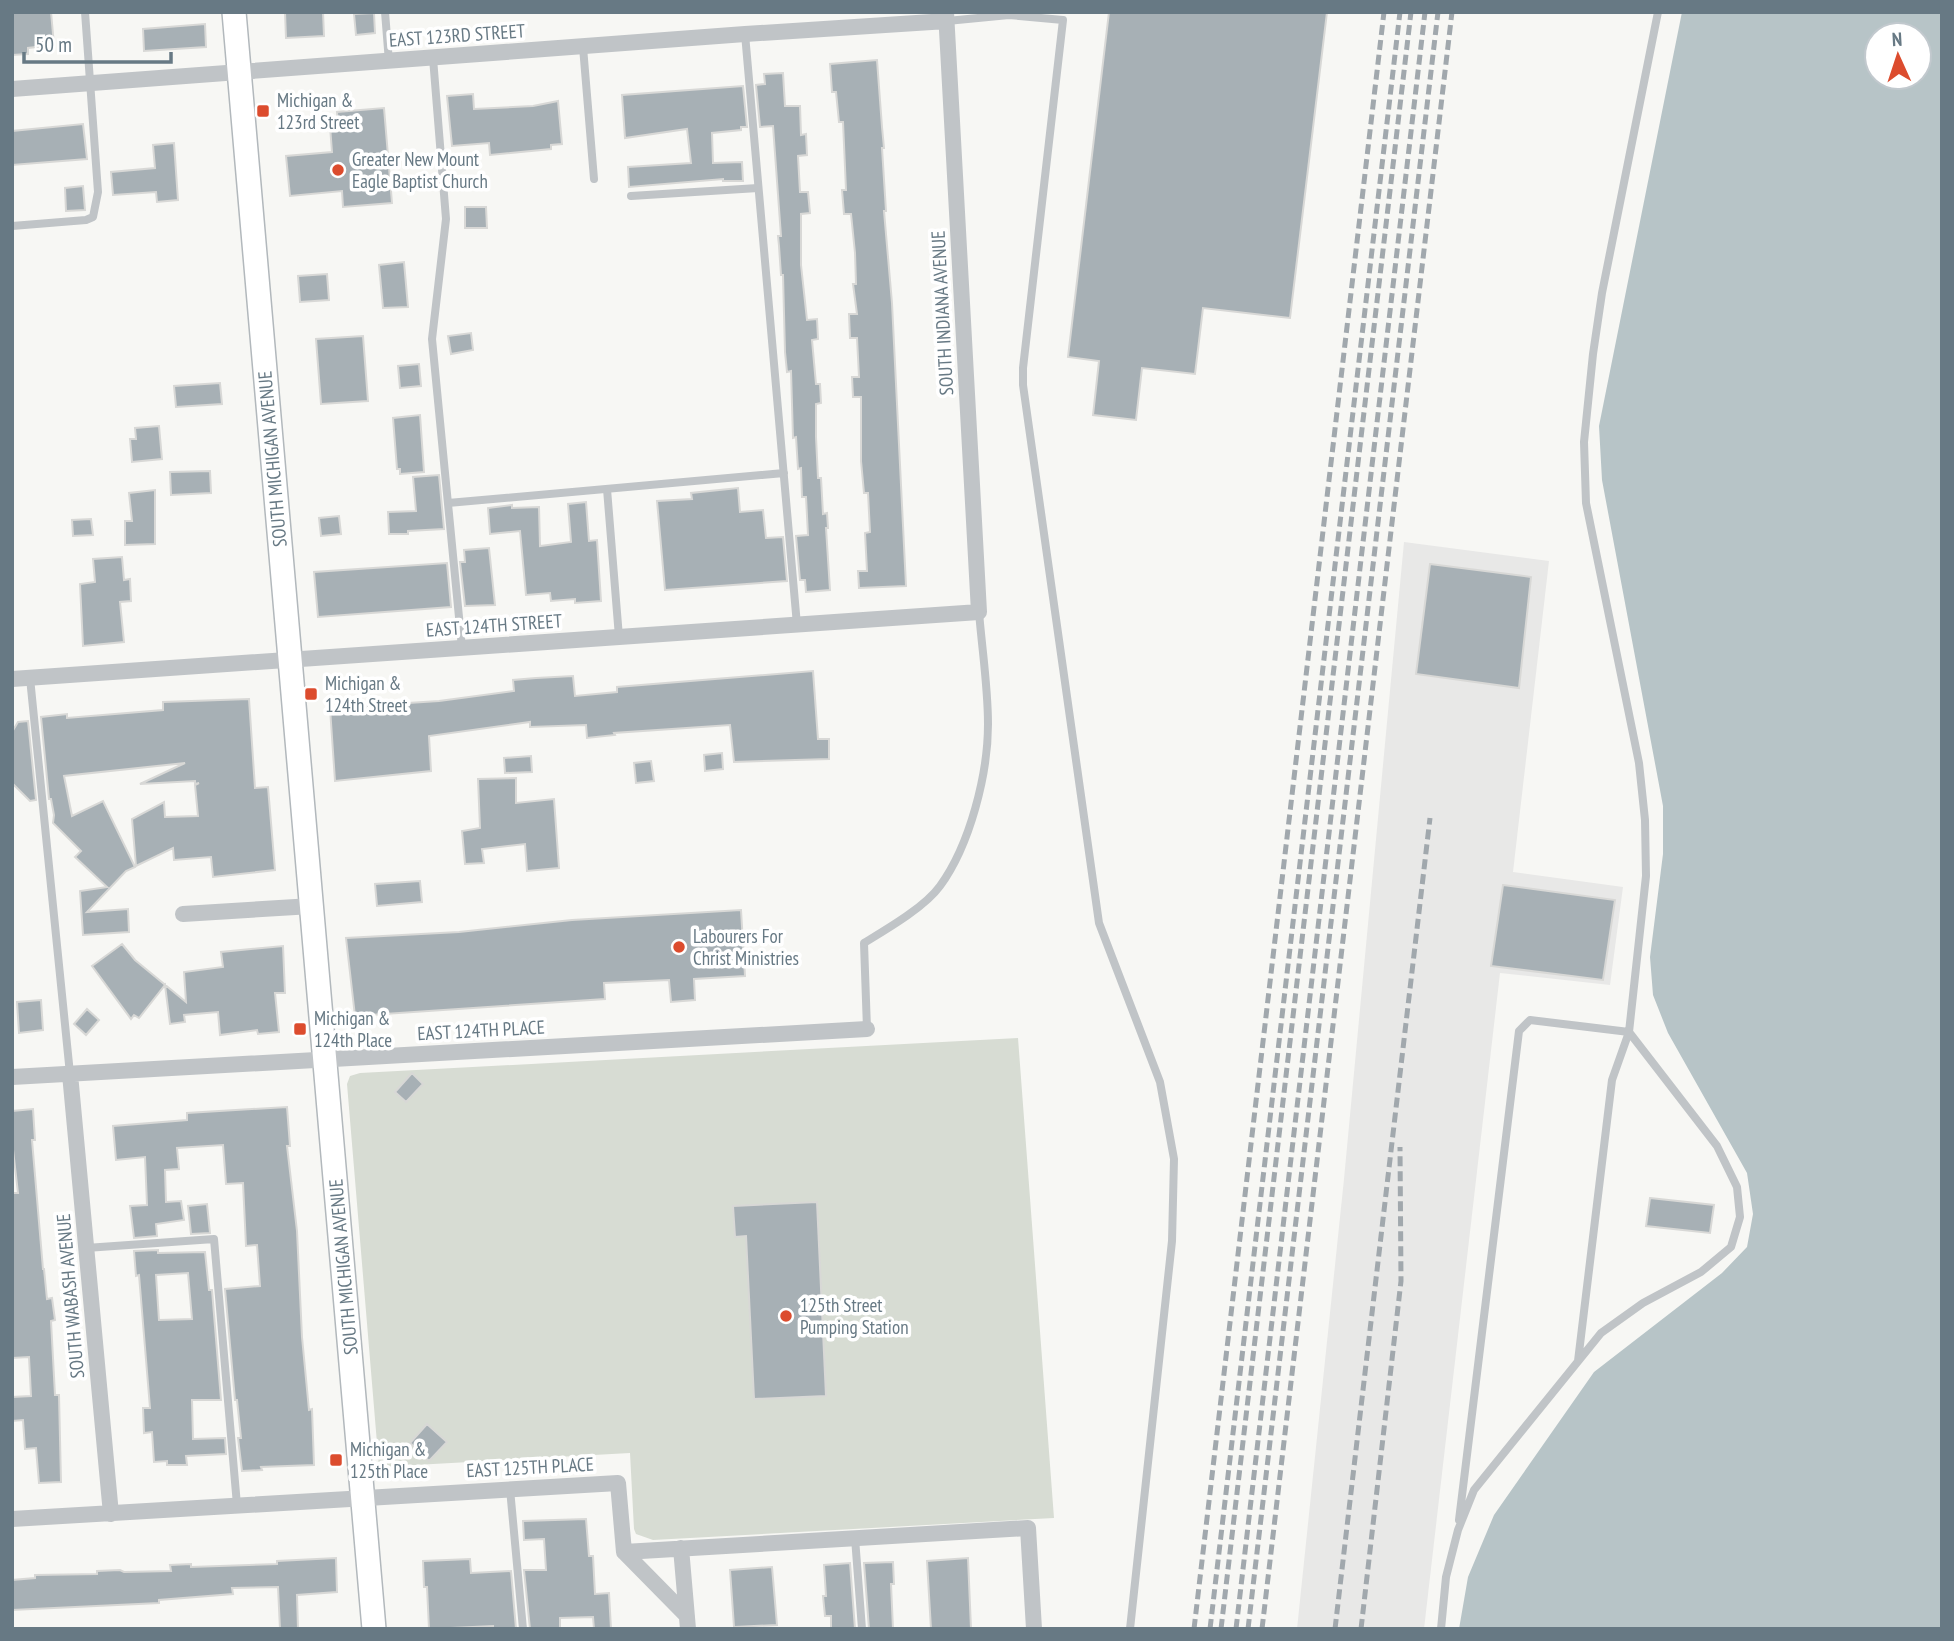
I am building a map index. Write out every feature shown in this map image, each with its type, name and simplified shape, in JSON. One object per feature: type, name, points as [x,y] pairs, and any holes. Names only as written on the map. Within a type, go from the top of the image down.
[{"type":"main road","name":"SOUTH MICHIGAN AVENUE","points":[[234,12],[374,1629]]},
{"type":"street","name":"EAST 123RD STREET","points":[[12,89],[238,74],[946,17]]},
{"type":"street","name":"SOUTH INDIANA AVENUE","points":[[946,17],[979,612]]},
{"type":"street","name":"EAST 124TH STREET","points":[[12,680],[979,612]]},
{"type":"street","points":[[183,914],[312,906]]},
{"type":"street","name":"EAST 124TH PLACE","points":[[12,1077],[867,1029]]},
{"type":"street","name":"SOUTH WABASH AVENUE","points":[[70,1074],[111,1514]]},
{"type":"street","name":"EAST 125TH PLACE","points":[[12,1519],[618,1483],[624,1552]]},
{"type":"street","points":[[624,1552],[1028,1528],[1034,1629]]},
{"type":"street","points":[[681,1548],[687,1623]]},
{"type":"street","points":[[624,1552],[687,1623]]},
{"type":"lane","points":[[12,226],[86,220],[93,217],[98,192],[85,13],[95,12]]},
{"type":"lane","points":[[384,12],[389,62]]},
{"type":"lane","points":[[1578,1361],[1612,1080],[1629,1032],[1646,876],[1645,820],[1639,763],[1586,503],[1584,442],[1602,293],[1658,12]]},
{"type":"lane","points":[[946,17],[1009,15],[1063,20],[1023,385],[1100,923],[1160,1082],[1174,1159],[1172,1241],[1130,1629]]},
{"type":"lane","points":[[745,34],[797,625]]},
{"type":"lane","points":[[583,47],[594,179]]},
{"type":"lane","points":[[433,58],[446,219],[432,339],[461,648]]},
{"type":"lane","points":[[631,196],[758,188]]},
{"type":"lane","points":[[448,503],[784,473]]},
{"type":"lane","points":[[607,489],[619,637]]},
{"type":"lane","points":[[867,1029],[864,943],[902,919],[939,887],[958,854],[980,791],[988,724],[979,612]]},
{"type":"lane","points":[[30,678],[70,1074]]},
{"type":"lane","points":[[1441,1629],[1446,1577],[1458,1530],[1519,1031],[1530,1020],[1629,1032],[1717,1146],[1737,1187],[1740,1217],[1731,1247],[1701,1272],[1643,1303],[1601,1333],[1474,1490],[1458,1530]]},
{"type":"lane","points":[[86,1248],[214,1239],[237,1505]]},
{"type":"lane","points":[[510,1489],[523,1629]]},
{"type":"lane","points":[[855,1538],[862,1629]]},
{"type":"shaded area","points":[[1682,12],[1942,12],[1942,1629],[1459,1629],[1468,1577],[1494,1515],[1594,1372],[1722,1273],[1747,1247],[1753,1214],[1747,1173],[1668,1033],[1653,995],[1650,957],[1663,854],[1663,806],[1602,480],[1599,426]]},
{"type":"shaded area","points":[[1404,542],[1549,561],[1513,872],[1623,887],[1610,985],[1500,973],[1424,1629],[1297,1629],[1344,1179]]},
{"type":"shaded area","points":[[1018,1038],[1054,1518],[653,1540],[636,1534],[634,1529],[630,1453],[379,1467],[347,1084],[350,1076],[360,1073]]},
{"type":"building","points":[[12,12],[51,12],[54,45],[28,48],[28,54],[12,55]]},
{"type":"building","points":[[285,12],[323,12],[324,36],[286,38]]},
{"type":"building","points":[[1109,12],[1327,12],[1290,318],[1203,308],[1195,374],[1142,368],[1136,420],[1093,415],[1099,361],[1068,357]]},
{"type":"building","points":[[374,13],[375,33],[356,35],[354,14]]},
{"type":"building","points":[[205,24],[206,47],[144,51],[143,29]]},
{"type":"building","points":[[877,60],[884,148],[884,211],[892,303],[906,586],[859,588],[858,571],[867,571],[865,533],[870,532],[868,493],[864,493],[861,461],[861,397],[853,397],[852,377],[859,377],[857,338],[850,338],[849,314],[857,314],[853,284],[856,284],[855,253],[851,214],[844,214],[842,190],[846,190],[843,122],[839,122],[836,92],[832,92],[830,64]]},
{"type":"building","points":[[783,73],[785,106],[800,106],[801,135],[806,134],[807,155],[798,156],[800,192],[808,192],[810,213],[801,214],[801,265],[807,320],[817,319],[818,339],[812,340],[816,384],[820,384],[821,403],[816,404],[818,478],[821,478],[823,514],[827,513],[828,528],[830,590],[806,592],[805,580],[800,580],[796,536],[808,535],[806,497],[802,497],[801,468],[798,469],[796,437],[793,438],[791,371],[787,372],[785,352],[783,275],[778,236],[781,236],[773,126],[760,127],[756,85],[765,84],[764,74]]},
{"type":"building","points":[[743,86],[747,127],[712,133],[713,163],[742,162],[743,181],[723,179],[629,187],[628,167],[691,163],[687,129],[625,138],[622,95]]},
{"type":"building","points":[[473,94],[474,109],[533,106],[558,101],[562,144],[551,145],[551,149],[490,155],[489,143],[452,146],[447,96]]},
{"type":"building","name":"Greater New Mount Eagle Baptist Church","points":[[384,108],[392,203],[343,207],[342,191],[290,196],[286,156],[332,152],[330,126],[338,125],[337,112]]},
{"type":"building","points":[[83,124],[87,159],[12,165],[12,131]]},
{"type":"building","points":[[174,143],[178,200],[157,202],[156,192],[113,195],[111,172],[155,168],[153,145]]},
{"type":"building","points":[[83,186],[85,210],[66,211],[65,188]]},
{"type":"building","points":[[465,207],[486,207],[487,228],[465,228]]},
{"type":"building","points":[[404,262],[408,307],[383,308],[379,265]]},
{"type":"building","points":[[327,274],[329,300],[300,302],[298,276]]},
{"type":"building","points":[[471,333],[473,350],[451,354],[448,336]]},
{"type":"building","points":[[363,336],[368,401],[321,404],[316,339]]},
{"type":"building","points":[[419,364],[421,386],[400,388],[398,366]]},
{"type":"building","points":[[220,383],[222,404],[176,407],[174,386]]},
{"type":"building","points":[[420,415],[424,472],[400,474],[400,469],[397,469],[393,418]]},
{"type":"building","points":[[159,426],[162,459],[132,462],[130,439],[136,439],[135,428]]},
{"type":"building","points":[[210,471],[211,493],[171,495],[170,472]]},
{"type":"building","points":[[439,475],[444,529],[389,534],[388,512],[416,511],[413,477]]},
{"type":"building","points":[[738,488],[740,512],[763,510],[766,538],[783,537],[787,581],[665,590],[657,501],[692,499],[691,493]]},
{"type":"building","points":[[155,490],[155,544],[125,545],[125,521],[132,521],[129,493]]},
{"type":"building","points":[[586,502],[589,541],[597,540],[601,601],[575,603],[575,599],[551,601],[550,593],[526,595],[520,531],[490,534],[488,508],[512,505],[512,508],[539,507],[540,546],[571,542],[568,504]]},
{"type":"building","points":[[339,516],[341,534],[321,536],[319,518]]},
{"type":"building","points":[[91,519],[93,535],[73,536],[72,520]]},
{"type":"building","points":[[489,548],[495,605],[465,606],[460,562],[465,562],[464,550]]},
{"type":"building","points":[[122,557],[124,580],[130,579],[131,601],[120,602],[124,642],[83,646],[80,584],[95,582],[93,559]]},
{"type":"building","points":[[447,563],[451,607],[318,617],[314,572]]},
{"type":"building","points":[[1430,564],[1531,577],[1519,688],[1416,674]]},
{"type":"building","points":[[813,671],[818,739],[829,739],[829,759],[734,762],[730,725],[614,733],[615,735],[587,738],[586,725],[530,727],[530,722],[429,736],[431,771],[335,781],[330,708],[439,701],[514,691],[513,680],[536,678],[573,676],[575,696],[617,692],[617,687]]},
{"type":"building","points":[[249,699],[255,788],[268,787],[275,870],[213,877],[211,857],[174,860],[173,848],[136,866],[132,819],[164,802],[165,817],[198,816],[195,785],[199,783],[140,784],[185,763],[64,776],[72,816],[103,801],[135,867],[126,871],[87,912],[128,909],[129,932],[83,935],[80,891],[107,887],[75,857],[81,851],[53,823],[41,717],[67,714],[67,718],[163,710],[163,702]]},
{"type":"building","points":[[28,721],[36,800],[30,801],[12,783],[12,732],[18,722]]},
{"type":"building","points":[[722,753],[723,769],[705,771],[704,755]]},
{"type":"building","points":[[531,756],[532,772],[505,773],[504,758]]},
{"type":"building","points":[[651,761],[654,781],[636,783],[634,763]]},
{"type":"building","points":[[516,778],[516,803],[554,799],[559,868],[527,871],[525,844],[482,849],[484,863],[465,864],[462,831],[480,828],[478,779]]},
{"type":"building","points":[[420,881],[422,902],[377,906],[375,884]]},
{"type":"building","points":[[1503,885],[1615,900],[1603,980],[1491,966]]},
{"type":"building","points":[[741,910],[745,976],[694,979],[695,1000],[671,1002],[669,980],[604,983],[605,999],[355,1016],[346,938]]},
{"type":"building","points":[[122,944],[135,960],[186,1002],[184,972],[223,967],[221,952],[283,946],[285,993],[275,993],[279,1032],[258,1034],[257,1030],[220,1035],[218,1012],[184,1015],[185,1022],[170,1024],[165,985],[139,1018],[134,1015],[131,1019],[92,966]]},
{"type":"building","points":[[41,1000],[43,1030],[19,1033],[17,1002]]},
{"type":"building","points":[[87,1009],[99,1020],[86,1035],[74,1024]]},
{"type":"building","points":[[412,1073],[423,1084],[406,1102],[395,1092]]},
{"type":"building","points":[[287,1107],[290,1146],[287,1146],[297,1231],[302,1337],[309,1410],[312,1409],[314,1465],[261,1467],[262,1470],[242,1471],[225,1289],[260,1286],[257,1245],[246,1246],[243,1183],[226,1184],[223,1145],[177,1148],[179,1169],[165,1170],[166,1202],[181,1201],[184,1220],[156,1224],[157,1236],[134,1238],[130,1206],[147,1205],[145,1157],[116,1160],[113,1126],[187,1120],[187,1113]]},
{"type":"building","points":[[33,1109],[35,1140],[32,1140],[43,1269],[47,1299],[52,1298],[55,1320],[51,1321],[55,1395],[59,1395],[61,1482],[39,1483],[36,1448],[25,1449],[23,1420],[12,1421],[12,1397],[31,1396],[29,1357],[12,1358],[12,1193],[18,1193],[12,1141],[12,1111]]},
{"type":"building","points":[[1650,1198],[1714,1205],[1710,1233],[1646,1226]]},
{"type":"building","name":"125th Street Pumping Station","points":[[817,1202],[826,1396],[754,1399],[746,1236],[735,1237],[733,1206]]},
{"type":"building","points":[[207,1204],[210,1233],[191,1234],[188,1206]]},
{"type":"building","points":[[134,1251],[205,1252],[209,1290],[212,1290],[221,1400],[192,1400],[193,1439],[225,1438],[226,1454],[186,1456],[187,1465],[167,1465],[167,1461],[154,1462],[152,1432],[144,1433],[143,1408],[150,1408],[139,1275],[136,1276]],"holes":[[[188,1273],[192,1319],[159,1320],[156,1275]]]},
{"type":"building","points":[[427,1424],[447,1442],[429,1461],[410,1443]]},
{"type":"building","points":[[586,1519],[589,1556],[593,1556],[595,1594],[609,1593],[611,1629],[594,1629],[593,1617],[560,1618],[560,1629],[530,1629],[524,1570],[546,1570],[544,1539],[524,1540],[523,1521]]},
{"type":"building","points":[[336,1558],[337,1592],[297,1595],[298,1629],[280,1629],[278,1587],[232,1588],[233,1594],[159,1600],[159,1603],[12,1610],[12,1580],[35,1578],[35,1575],[97,1574],[97,1571],[120,1570],[171,1571],[170,1565],[191,1564],[191,1567],[277,1564],[277,1561]]},
{"type":"building","points":[[968,1558],[971,1629],[931,1629],[927,1561]]},
{"type":"building","points":[[470,1559],[471,1573],[511,1571],[516,1629],[493,1629],[493,1626],[429,1629],[423,1561]]},
{"type":"building","points":[[893,1562],[893,1629],[869,1629],[864,1563]]},
{"type":"building","points":[[850,1563],[855,1629],[831,1629],[831,1616],[825,1616],[824,1565]]},
{"type":"building","points":[[772,1567],[777,1625],[734,1627],[730,1570]]},
{"type":"railway","points":[[1194,1629],[1384,12]]},
{"type":"railway","points":[[1210,1629],[1400,12]]},
{"type":"railway","points":[[1221,1629],[1411,12]]},
{"type":"railway","points":[[1236,1629],[1425,12]]},
{"type":"railway","points":[[1248,1629],[1438,12]]},
{"type":"railway","points":[[1262,1629],[1452,12]]},
{"type":"railway","points":[[1335,1629],[1430,818]]},
{"type":"railway","points":[[1361,1629],[1401,1281],[1400,1147]]},
{"type":"place","name":"Michigan & 123rd Street","points":[[263,111]]},
{"type":"place","name":"Greater New Mount Eagle Baptist Church","points":[[338,170]]},
{"type":"place","name":"Michigan & 124th Street","points":[[311,694]]},
{"type":"place","name":"Labourers For Christ Ministries","points":[[679,947]]},
{"type":"place","name":"Michigan & 124th Place","points":[[300,1029]]},
{"type":"place","name":"125th Street Pumping Station","points":[[786,1316]]},
{"type":"place","name":"Michigan & 125th Place","points":[[336,1460]]}]
